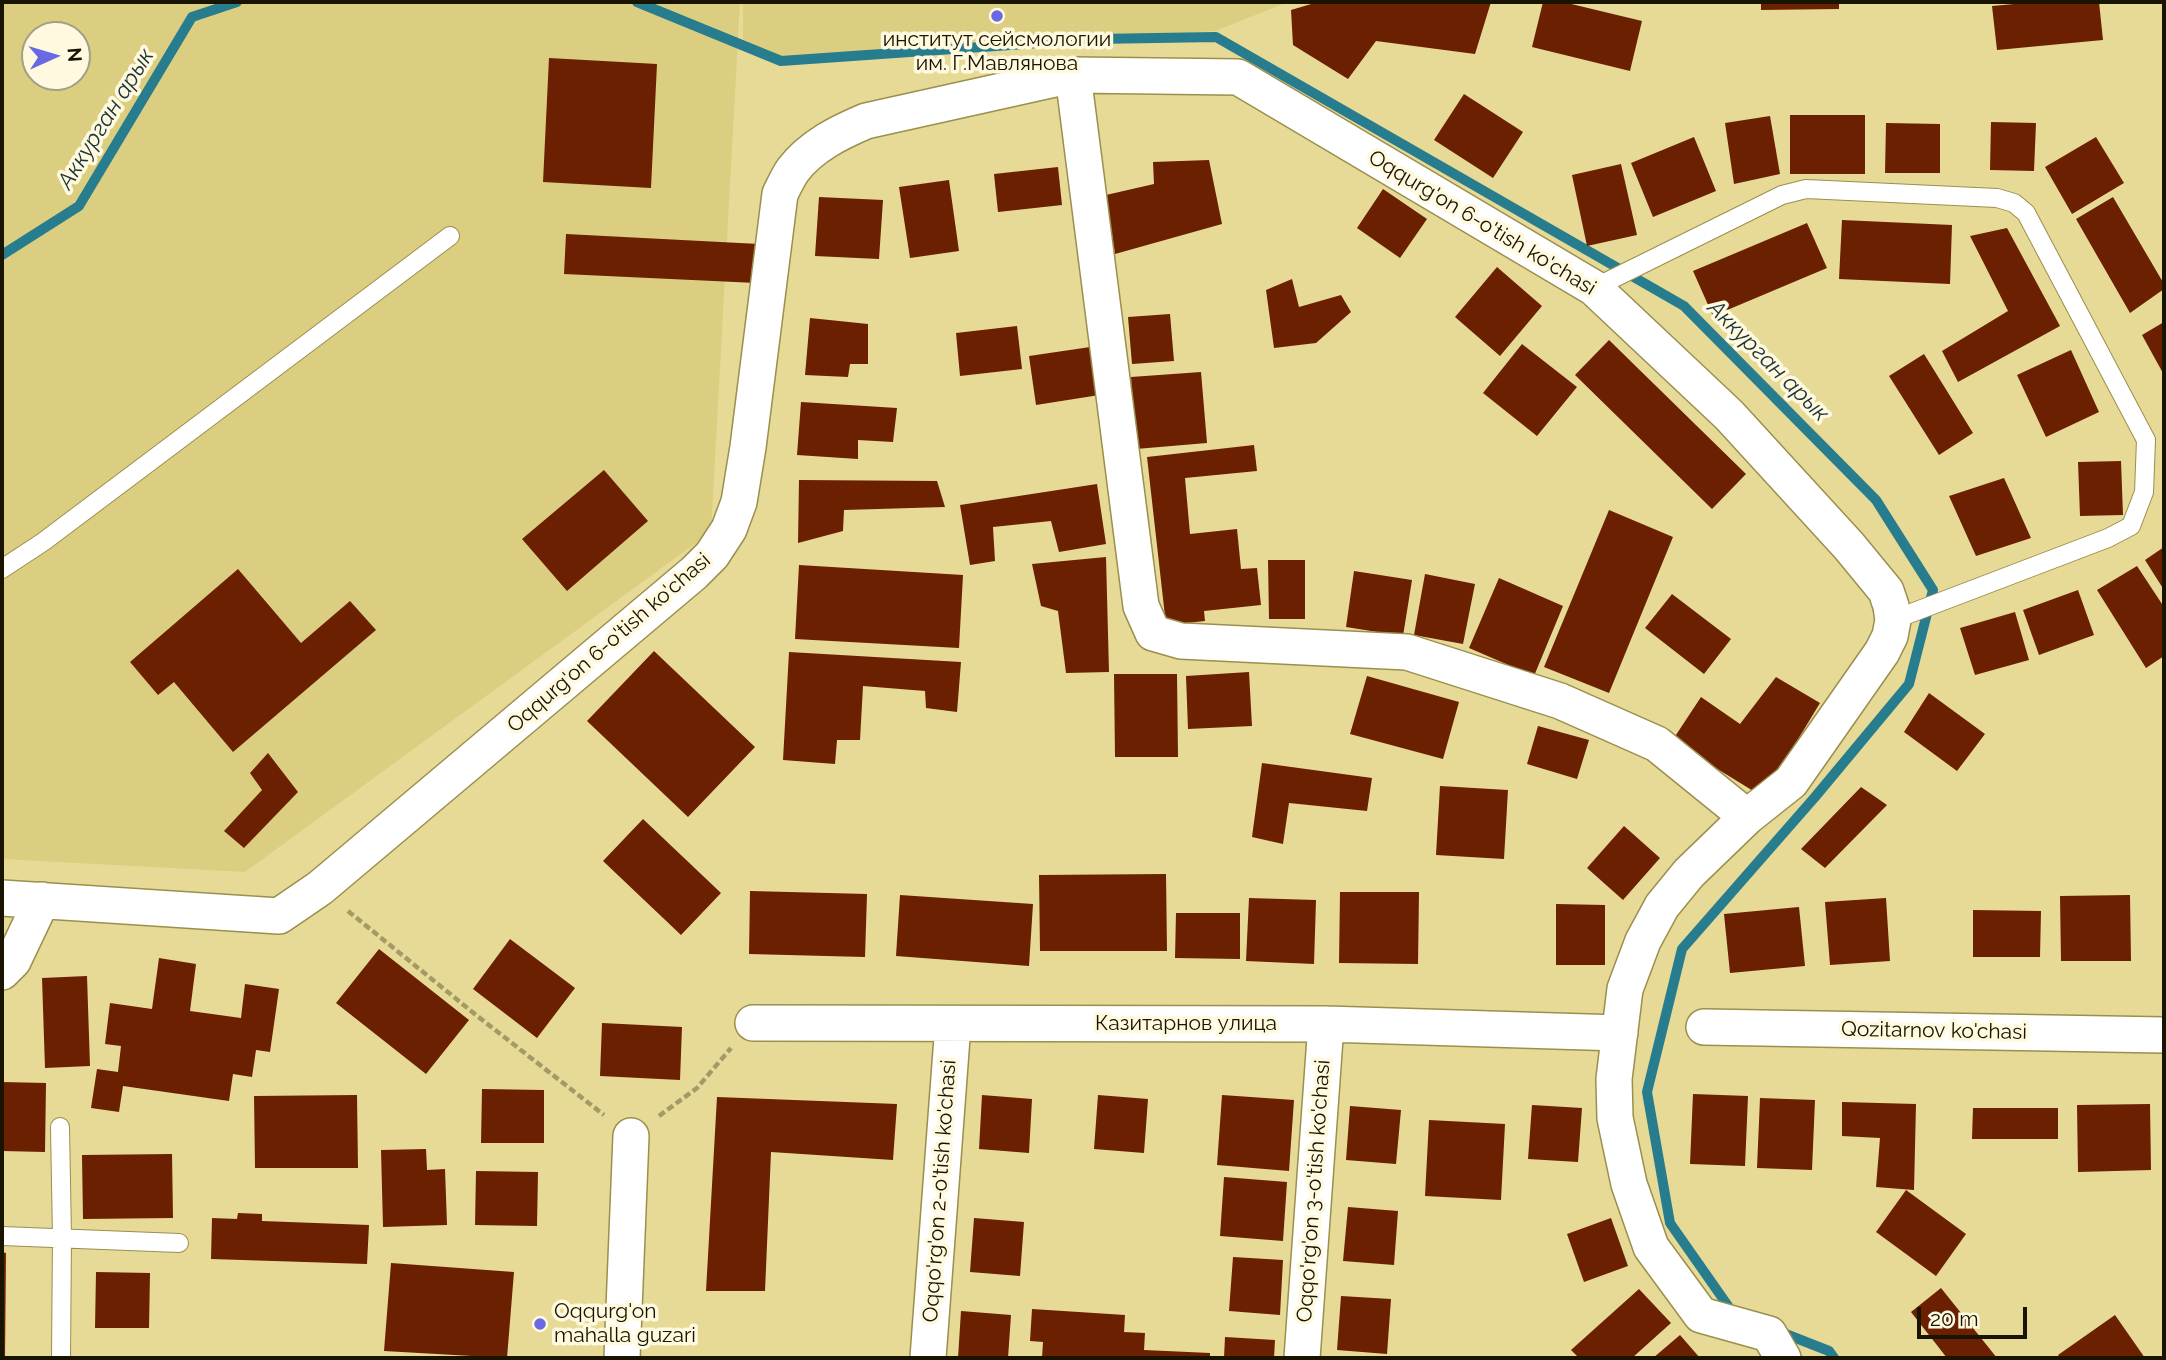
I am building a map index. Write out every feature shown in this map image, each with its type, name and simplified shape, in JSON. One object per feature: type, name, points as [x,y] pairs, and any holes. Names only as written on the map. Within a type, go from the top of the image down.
[{"type":"street","name":"Oqqurg'on 6-o'tish ko'chasi","points":[[2,898],[279,916],[320,888],[695,573],[718,546],[729,529],[739,502],[779,194],[794,169],[813,150],[839,133],[866,121],[1073,75],[1238,77],[1594,288],[1728,415],[1849,546],[1886,592],[1893,620]]},
{"type":"street","points":[[1073,75],[1141,606],[1153,633],[1181,641],[1407,653],[1560,701],[1657,744],[1748,817]]},
{"type":"street","points":[[1783,1358],[1769,1334],[1701,1315],[1651,1247],[1629,1184],[1615,1118],[1614,1079],[1625,989],[1643,942],[1662,906],[1689,873],[1748,817],[1791,782],[1882,652],[1890,636],[1893,620]]},
{"type":"street","points":[[2,972],[13,961],[41,900]]},
{"type":"street","name":"Казитарнов улица","points":[[753,1023],[1326,1024],[1620,1033]]},
{"type":"street","name":"Oqqo'rg'on 2-o'tish ko'chasi","points":[[928,1358],[953,1024]]},
{"type":"street","name":"Oqqo'rg'on 3-o'tish ko'chasi","points":[[1302,1358],[1326,1024]]},
{"type":"street","name":"Qozitarnov ko'chasi","points":[[1704,1027],[2164,1035]]},
{"type":"street","points":[[622,1358],[631,1136]]},
{"type":"lane","points":[[1594,288],[1782,195],[1806,189],[1997,198],[2014,203],[2026,213],[2146,440],[2144,492],[2131,526],[2108,538],[1893,620]]},
{"type":"lane","points":[[2,569],[43,542],[450,236]]},
{"type":"lane","points":[[60,1127],[61,1358]]},
{"type":"lane","points":[[2,1236],[180,1243]]},
{"type":"path","points":[[320,888],[631,1136],[697,1088],[753,1023]]},
{"type":"shaded area","points":[[2,2],[740,2],[711,532],[245,872],[2,859]]},
{"type":"shaded area","name":"институт сейсмологии им. Г.Мавлянова","points":[[743,2],[1288,2],[1215,31],[780,59],[743,39]]},
{"type":"building","points":[[1318,2],[1491,2],[1475,54],[1376,41],[1348,79],[1293,45],[1291,10]]},
{"type":"building","points":[[1543,2],[1563,2],[1642,21],[1630,71],[1532,47]]},
{"type":"building","points":[[1761,2],[1839,2],[1839,9],[1761,10]]},
{"type":"building","points":[[2036,2],[2099,2],[2103,40],[1997,50],[1992,6]]},
{"type":"building","points":[[549,58],[657,64],[651,188],[543,182]]},
{"type":"building","points":[[1464,94],[1523,132],[1493,178],[1434,140]]},
{"type":"building","points":[[1790,115],[1865,115],[1865,174],[1790,174]]},
{"type":"building","points":[[1770,116],[1780,174],[1734,184],[1725,123]]},
{"type":"building","points":[[1991,122],[2036,123],[2034,171],[1990,170]]},
{"type":"building","points":[[1886,123],[1940,124],[1940,173],[1885,173]]},
{"type":"building","points":[[1694,137],[1716,191],[1653,217],[1631,163]]},
{"type":"building","points":[[2096,137],[2124,183],[2072,214],[2045,167]]},
{"type":"building","points":[[1209,160],[1222,224],[1115,254],[1106,195],[1154,184],[1153,162]]},
{"type":"building","points":[[1621,164],[1637,235],[1587,246],[1572,175]]},
{"type":"building","points":[[1058,167],[1062,205],[998,212],[994,174]]},
{"type":"building","points":[[949,180],[959,251],[910,258],[899,187]]},
{"type":"building","points":[[1383,189],[1427,219],[1400,258],[1357,228]]},
{"type":"building","points":[[819,197],[883,200],[879,259],[815,256]]},
{"type":"building","points":[[2113,197],[2164,284],[2164,289],[2130,313],[2076,219]]},
{"type":"building","points":[[1842,220],[1952,225],[1950,284],[1839,279]]},
{"type":"building","points":[[1807,223],[1827,268],[1713,316],[1693,271]]},
{"type":"building","points":[[2007,228],[2060,326],[1958,382],[1942,351],[2008,311],[1970,236]]},
{"type":"building","points":[[566,234],[759,244],[756,283],[564,274]]},
{"type":"building","points":[[1497,267],[1542,306],[1500,356],[1455,317]]},
{"type":"building","points":[[1292,279],[1299,307],[1341,295],[1351,312],[1316,343],[1274,348],[1266,290]]},
{"type":"building","points":[[1170,314],[1174,361],[1132,364],[1128,317]]},
{"type":"building","points":[[810,318],[868,324],[868,364],[850,364],[848,377],[805,375]]},
{"type":"building","points":[[2164,322],[2164,375],[2142,335]]},
{"type":"building","points":[[1017,326],[1022,369],[960,376],[956,333]]},
{"type":"building","points":[[1609,340],[1746,474],[1712,509],[1575,375]]},
{"type":"building","points":[[1522,344],[1577,387],[1537,436],[1483,393]]},
{"type":"building","points":[[1104,345],[1112,393],[1036,405],[1029,356]]},
{"type":"building","points":[[2071,350],[2099,412],[2046,437],[2017,375]]},
{"type":"building","points":[[1924,354],[1973,433],[1939,455],[1889,376]]},
{"type":"building","points":[[1201,372],[1207,443],[1136,449],[1131,377]]},
{"type":"building","points":[[801,402],[897,408],[893,442],[858,440],[858,459],[797,455]]},
{"type":"building","points":[[1254,445],[1257,471],[1185,478],[1190,534],[1237,529],[1241,569],[1257,568],[1261,605],[1204,611],[1205,621],[1166,625],[1147,457]]},
{"type":"building","points":[[2121,461],[2123,515],[2080,516],[2078,462]]},
{"type":"building","points":[[604,470],[648,521],[567,591],[522,539]]},
{"type":"building","points":[[2004,478],[2031,538],[1976,556],[1949,496]]},
{"type":"building","points":[[799,480],[937,481],[945,507],[844,510],[843,531],[798,543]]},
{"type":"building","points":[[1097,484],[1106,544],[1059,552],[1051,521],[993,527],[995,561],[970,565],[960,505]]},
{"type":"building","points":[[1609,510],[1673,537],[1609,693],[1544,667]]},
{"type":"building","points":[[2164,547],[2164,590],[2145,560]]},
{"type":"building","points":[[1106,557],[1109,672],[1066,673],[1058,611],[1041,606],[1032,564]]},
{"type":"building","points":[[1268,560],[1305,560],[1305,619],[1269,619]]},
{"type":"building","points":[[799,565],[963,575],[959,648],[795,639]]},
{"type":"building","points":[[2137,566],[2164,607],[2164,656],[2146,668],[2097,590]]},
{"type":"building","points":[[238,569],[301,643],[350,601],[376,630],[233,752],[174,682],[158,695],[130,662]]},
{"type":"building","points":[[1354,571],[1412,580],[1403,636],[1346,627]]},
{"type":"building","points":[[1425,574],[1475,584],[1463,644],[1414,635]]},
{"type":"building","points":[[1499,578],[1563,606],[1534,676],[1469,648]]},
{"type":"building","points":[[2078,590],[2094,635],[2039,655],[2023,610]]},
{"type":"building","points":[[1672,594],[1731,639],[1704,674],[1645,628]]},
{"type":"building","points":[[2015,612],[2029,660],[1975,675],[1960,628]]},
{"type":"building","points":[[654,651],[755,747],[688,817],[587,721]]},
{"type":"building","points":[[789,652],[961,662],[957,712],[926,708],[925,691],[863,686],[860,740],[837,740],[835,764],[783,760]]},
{"type":"building","points":[[1249,672],[1252,726],[1188,729],[1186,676]]},
{"type":"building","points":[[1114,674],[1177,674],[1178,757],[1115,757]]},
{"type":"building","points":[[1367,676],[1459,702],[1443,759],[1350,734]]},
{"type":"building","points":[[1776,677],[1820,703],[1763,797],[1672,741],[1701,697],[1740,724]]},
{"type":"building","points":[[1929,693],[1985,734],[1957,771],[1904,732]]},
{"type":"building","points":[[1538,726],[1589,740],[1577,779],[1527,764]]},
{"type":"building","points":[[268,753],[298,792],[244,848],[224,831],[262,790],[250,773]]},
{"type":"building","points":[[1262,763],[1372,778],[1367,811],[1289,803],[1283,844],[1252,837]]},
{"type":"building","points":[[1440,786],[1508,790],[1504,859],[1436,855]]},
{"type":"building","points":[[1861,787],[1887,805],[1825,868],[1801,849]]},
{"type":"building","points":[[643,819],[721,893],[681,935],[603,861]]},
{"type":"building","points":[[1624,826],[1660,858],[1623,900],[1587,868]]},
{"type":"building","points":[[1166,874],[1167,951],[1040,951],[1039,875]]},
{"type":"building","points":[[750,891],[867,894],[865,957],[749,954]]},
{"type":"building","points":[[1340,892],[1419,892],[1418,964],[1339,963]]},
{"type":"building","points":[[900,895],[1033,904],[1029,966],[896,956]]},
{"type":"building","points":[[2130,895],[2131,961],[2061,961],[2060,896]]},
{"type":"building","points":[[1249,898],[1316,900],[1314,964],[1246,961]]},
{"type":"building","points":[[1886,898],[1890,961],[1830,965],[1825,902]]},
{"type":"building","points":[[1556,904],[1605,905],[1605,965],[1556,965]]},
{"type":"building","points":[[1799,907],[1805,966],[1730,973],[1724,914]]},
{"type":"building","points":[[1973,910],[2041,911],[2040,957],[1973,957]]},
{"type":"building","points":[[1176,913],[1240,913],[1240,959],[1175,958]]},
{"type":"building","points":[[510,939],[575,988],[537,1038],[473,989]]},
{"type":"building","points":[[379,949],[469,1020],[426,1074],[336,1003]]},
{"type":"building","points":[[159,958],[196,964],[190,1011],[241,1018],[245,984],[279,989],[270,1052],[256,1050],[252,1077],[233,1074],[229,1101],[123,1086],[119,1112],[91,1108],[97,1069],[118,1072],[121,1046],[105,1044],[110,1003],[152,1009]]},
{"type":"building","points":[[87,976],[90,1066],[45,1068],[42,978]]},
{"type":"building","points":[[602,1023],[682,1027],[680,1080],[600,1076]]},
{"type":"building","points":[[2,1082],[46,1083],[45,1152],[2,1151]]},
{"type":"building","points":[[482,1089],[544,1090],[544,1143],[481,1143]]},
{"type":"building","points":[[1693,1094],[1748,1096],[1745,1166],[1690,1164]]},
{"type":"building","points":[[357,1095],[358,1168],[255,1168],[254,1096]]},
{"type":"building","points":[[982,1095],[1032,1099],[1029,1153],[979,1149]]},
{"type":"building","points":[[1098,1095],[1148,1099],[1144,1153],[1094,1149]]},
{"type":"building","points":[[1222,1095],[1294,1100],[1289,1171],[1217,1165]]},
{"type":"building","points":[[717,1097],[897,1104],[893,1160],[771,1152],[765,1291],[706,1291]]},
{"type":"building","points":[[1760,1098],[1815,1100],[1812,1170],[1757,1168]]},
{"type":"building","points":[[1842,1102],[1916,1104],[1914,1190],[1876,1187],[1880,1138],[1842,1136]]},
{"type":"building","points":[[2150,1104],[2151,1170],[2078,1172],[2077,1105]]},
{"type":"building","points":[[1532,1105],[1582,1108],[1578,1162],[1528,1159]]},
{"type":"building","points":[[1350,1106],[1401,1110],[1396,1164],[1346,1160]]},
{"type":"building","points":[[1973,1108],[2058,1108],[2058,1139],[1972,1139]]},
{"type":"building","points":[[1429,1120],[1505,1124],[1501,1200],[1425,1196]]},
{"type":"building","points":[[426,1149],[427,1170],[445,1169],[447,1225],[383,1227],[381,1150]]},
{"type":"building","points":[[172,1154],[173,1218],[83,1219],[82,1155]]},
{"type":"building","points":[[476,1171],[538,1172],[537,1226],[475,1225]]},
{"type":"building","points":[[1224,1177],[1287,1182],[1283,1241],[1220,1236]]},
{"type":"building","points":[[1906,1190],[1966,1234],[1936,1276],[1876,1232]]},
{"type":"building","points":[[1348,1207],[1398,1211],[1394,1265],[1343,1261]]},
{"type":"building","points":[[238,1213],[262,1214],[262,1221],[369,1225],[367,1264],[211,1259],[212,1218],[237,1219]]},
{"type":"building","points":[[974,1218],[1024,1222],[1020,1276],[970,1272]]},
{"type":"building","points":[[1611,1218],[1628,1266],[1584,1282],[1567,1234]]},
{"type":"building","points":[[2,1252],[6,1253],[5,1358],[2,1358]]},
{"type":"building","points":[[1233,1257],[1283,1260],[1280,1315],[1229,1311]]},
{"type":"building","points":[[391,1263],[514,1272],[507,1358],[384,1351]]},
{"type":"building","points":[[96,1272],[150,1273],[149,1328],[95,1328]]},
{"type":"building","points":[[1941,1288],[1997,1358],[1947,1358],[1911,1312]]},
{"type":"building","points":[[1639,1289],[1671,1323],[1632,1358],[1579,1358],[1571,1350]]},
{"type":"building","points":[[1341,1296],[1391,1299],[1387,1354],[1337,1350]]},
{"type":"building","points":[[1032,1309],[1125,1315],[1124,1332],[1145,1333],[1144,1350],[1210,1353],[1210,1358],[1042,1358],[1043,1342],[1030,1341]]},
{"type":"building","points":[[961,1311],[1011,1315],[1008,1358],[958,1358]]},
{"type":"building","points":[[2115,1315],[2145,1358],[2060,1358],[2058,1355]]},
{"type":"building","points":[[1680,1335],[1700,1358],[1653,1358]]},
{"type":"building","points":[[1225,1337],[1275,1340],[1274,1358],[1224,1358]]},
{"type":"waterway","name":"Аккурган арык","points":[[2,255],[79,206],[192,17],[237,2]]},
{"type":"waterway","name":"Аккурган арык","points":[[637,2],[781,61],[1096,39],[1216,37],[1684,306],[1876,500],[1933,590],[1909,684],[1815,797],[1682,949],[1647,1092],[1670,1223],[1733,1313]]},
{"type":"waterway","name":"Аккурган арык","points":[[1778,1331],[1829,1351],[1834,1358]]},
{"type":"place","name":"институт сейсмологии им. Г.Мавлянова","points":[[997,16]]},
{"type":"place","name":"Oqqurg'on mahalla guzari","points":[[540,1324]]}]
